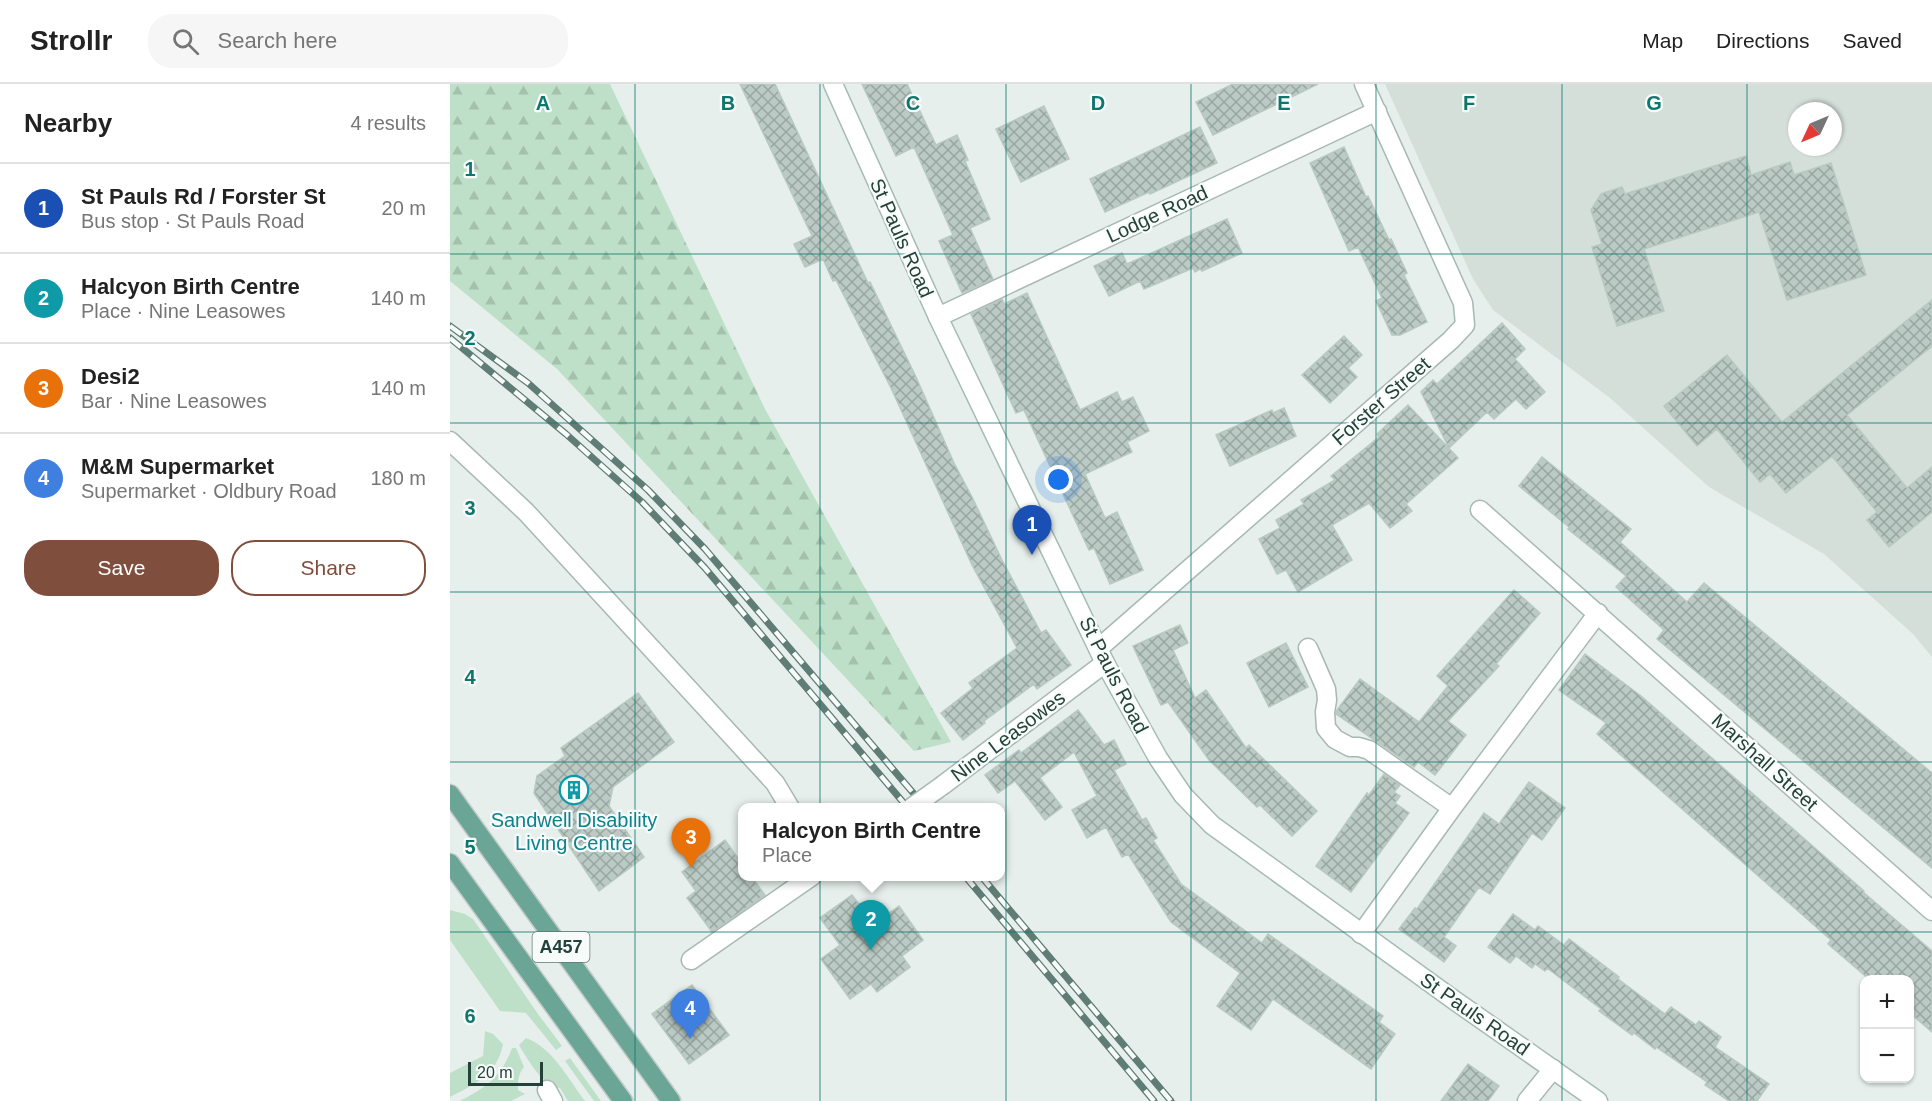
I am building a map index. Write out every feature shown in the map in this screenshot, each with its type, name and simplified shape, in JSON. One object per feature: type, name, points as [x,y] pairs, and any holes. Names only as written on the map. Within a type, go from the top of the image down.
[{"type":"main road","name":"A457","points":[[450,794],[671,1101]]},
{"type":"main road","name":"A457","points":[[450,863],[456,884],[623,1101]]},
{"type":"street","name":"St Pauls Road","points":[[833,84],[938,317],[1102,656],[1158,758],[1183,795],[1212,825],[1361,934],[1598,1101]]},
{"type":"street","name":"Forster Street","points":[[1102,656],[1465,325],[1463,303],[1364,84]]},
{"type":"street","name":"Lodge Road","points":[[938,317],[1377,111]]},
{"type":"street","points":[[450,441],[534,521],[775,783],[788,803]]},
{"type":"street","name":"Marshall Street","points":[[1480,510],[1932,911]]},
{"type":"street","points":[[1361,934],[1598,613]]},
{"type":"street","points":[[1308,648],[1326,689],[1326,728],[1335,739],[1350,747],[1369,750],[1452,808]]},
{"type":"street","name":"Nine Leasowes","points":[[917,803],[943,785],[1102,656]]},
{"type":"street","points":[[691,960],[805,881]]},
{"type":"street","points":[[1527,1101],[1552,1069]]},
{"type":"shaded area","points":[[1385,84],[1932,84],[1932,657],[1913,634],[1824,554],[1709,487],[1610,398],[1493,310],[1473,279]]},
{"type":"green space","points":[[450,84],[610,84],[765,409],[951,742],[914,751],[557,369],[450,281]]},
{"type":"green space","points":[[450,910],[473,919],[562,1046],[556,1050],[526,1013],[500,1011],[450,940]]},
{"type":"green space","points":[[485,1031],[493,1034],[503,1044],[496,1064],[484,1077],[450,1097],[450,1073],[483,1056]]},
{"type":"green space","points":[[526,1038],[535,1042],[552,1056],[585,1101],[568,1101],[560,1088],[550,1085],[542,1077],[519,1045]]},
{"type":"green space","points":[[512,1048],[516,1048],[524,1067],[519,1075],[518,1090],[525,1094],[511,1101],[460,1101],[478,1091],[498,1074]]},
{"type":"green space","points":[[570,1058],[601,1101],[594,1101],[565,1061]]},
{"type":"building","points":[[740,84],[775,84],[1002,560],[1041,633],[1046,630],[1071,665],[1037,689],[1034,684],[984,721],[985,723],[963,740],[941,713],[973,688],[969,683],[1017,648],[972,565],[891,388],[836,280],[833,281],[823,259],[805,267],[794,244],[812,236]]},
{"type":"building","points":[[862,84],[907,84],[936,145],[957,135],[968,160],[965,161],[990,219],[970,228],[993,279],[962,293],[939,241],[953,235],[914,147],[896,156]]},
{"type":"building","points":[[1233,84],[1318,84],[1213,135],[1196,102]]},
{"type":"building","points":[[1044,106],[1069,159],[1021,182],[996,129]]},
{"type":"building","points":[[1200,127],[1217,163],[1105,212],[1090,179]]},
{"type":"building","points":[[1344,147],[1366,197],[1368,196],[1389,240],[1391,239],[1407,273],[1404,275],[1427,322],[1400,335],[1392,335],[1376,301],[1382,298],[1358,247],[1349,251],[1310,163]]},
{"type":"building","points":[[1746,156],[1751,175],[1790,162],[1794,175],[1831,163],[1866,275],[1787,300],[1759,212],[1644,249],[1664,311],[1617,326],[1592,247],[1602,244],[1591,210],[1601,194],[1622,187],[1625,194]]},
{"type":"building","points":[[1227,219],[1242,253],[1202,271],[1200,269],[1195,272],[1193,268],[1144,289],[1140,281],[1109,296],[1094,266],[1122,253],[1127,264]]},
{"type":"building","points":[[1027,293],[1080,410],[1117,392],[1122,402],[1133,397],[1149,431],[1127,442],[1132,452],[1085,474],[1105,518],[1117,512],[1143,570],[1110,584],[1094,548],[1089,550],[1024,410],[1016,413],[971,314],[1002,299],[1004,304]]},
{"type":"building","points":[[1932,300],[1932,346],[1847,415],[1907,488],[1932,467],[1932,512],[1889,547],[1867,520],[1877,512],[1832,456],[1786,493],[1770,474],[1760,482],[1717,429],[1697,446],[1664,406],[1727,355],[1782,422]]},
{"type":"building","points":[[1502,323],[1525,349],[1515,359],[1545,392],[1526,409],[1516,399],[1494,419],[1487,412],[1449,448],[1421,392],[1433,380],[1437,384]]},
{"type":"building","points":[[1344,336],[1362,355],[1348,368],[1357,377],[1330,403],[1302,375]]},
{"type":"building","points":[[1408,405],[1458,458],[1406,504],[1412,511],[1390,528],[1369,503],[1332,525],[1352,560],[1298,592],[1286,570],[1277,574],[1259,539],[1280,528],[1276,520],[1304,504],[1301,500],[1335,480],[1331,476],[1379,437],[1377,434]]},
{"type":"building","points":[[1284,408],[1296,436],[1230,466],[1216,435],[1272,410],[1273,413]]},
{"type":"building","points":[[1542,457],[1631,529],[1620,542],[1687,602],[1704,583],[1932,773],[1932,868],[1657,639],[1664,630],[1616,587],[1626,576],[1519,486]]},
{"type":"building","points":[[1514,590],[1540,613],[1496,664],[1499,666],[1448,721],[1466,735],[1435,775],[1418,762],[1414,767],[1336,714],[1360,679],[1419,722],[1448,686],[1437,676]]},
{"type":"building","points":[[1180,625],[1188,643],[1173,650],[1195,698],[1206,690],[1246,748],[1249,745],[1317,811],[1292,836],[1260,805],[1257,807],[1209,760],[1168,702],[1161,705],[1133,646]]},
{"type":"building","points":[[1286,643],[1308,687],[1269,707],[1247,663]]},
{"type":"building","points":[[1585,654],[1641,696],[1932,951],[1932,1032],[1914,1016],[1914,975],[1864,975],[1828,944],[1831,940],[1597,734],[1606,723],[1559,690]]},
{"type":"building","name":"Sandwell Disability Living Centre","points":[[638,693],[674,742],[613,787],[609,806],[644,857],[599,891],[534,793],[537,776],[565,756],[561,748]]},
{"type":"building","points":[[1078,710],[1104,745],[1114,740],[1126,764],[1114,770],[1142,820],[1146,818],[1157,838],[1153,840],[1181,884],[1262,943],[1268,934],[1383,1016],[1379,1022],[1395,1034],[1371,1069],[1273,999],[1251,1030],[1217,1006],[1240,973],[1171,922],[1128,854],[1122,857],[1106,827],[1087,838],[1072,810],[1097,796],[1074,752],[1040,778],[1062,807],[1045,820],[1015,781],[998,793],[985,775],[1019,750],[1021,753]]},
{"type":"building","points":[[1384,774],[1400,785],[1394,792],[1400,796],[1395,803],[1409,813],[1351,892],[1316,866],[1367,793],[1369,795]]},
{"type":"building","points":[[1529,782],[1565,808],[1542,840],[1532,833],[1490,894],[1479,887],[1444,937],[1456,946],[1444,962],[1399,929],[1415,908],[1417,909],[1484,813],[1499,824]]},
{"type":"building","points":[[725,840],[738,858],[738,881],[755,881],[765,895],[712,932],[687,898],[696,891],[682,872]]},
{"type":"building","points":[[852,895],[874,924],[899,906],[923,940],[902,956],[910,967],[877,992],[871,984],[850,999],[821,959],[840,945],[820,918]]},
{"type":"building","points":[[1513,914],[1535,930],[1538,926],[1564,945],[1569,939],[1665,1014],[1671,1007],[1696,1025],[1699,1021],[1721,1037],[1715,1047],[1769,1084],[1757,1101],[1729,1101],[1705,1085],[1707,1082],[1634,1033],[1632,1035],[1599,1011],[1601,1009],[1547,968],[1545,971],[1535,964],[1532,968],[1516,956],[1510,963],[1488,947]]},
{"type":"building","points":[[692,985],[729,1035],[689,1064],[652,1014]]},
{"type":"building","points":[[1468,1064],[1499,1086],[1488,1101],[1441,1101]]},
{"type":"railway","points":[[450,326],[528,383],[648,490],[705,549],[922,803]]},
{"type":"railway","points":[[450,338],[566,434],[642,502],[705,568],[904,803]]},
{"type":"railway","points":[[969,881],[1154,1101]]},
{"type":"railway","points":[[985,881],[1171,1101]]},
{"type":"place","name":"St Pauls Rd / Forster St","points":[[1032,555]]},
{"type":"place","name":"Sandwell Disability Living Centre","points":[[574,790]]},
{"type":"place","name":"Desi2","points":[[691,868]]},
{"type":"place","name":"Halcyon Birth Centre","points":[[871,950]]},
{"type":"place","name":"M&M Supermarket","points":[[690,1039]]}]
